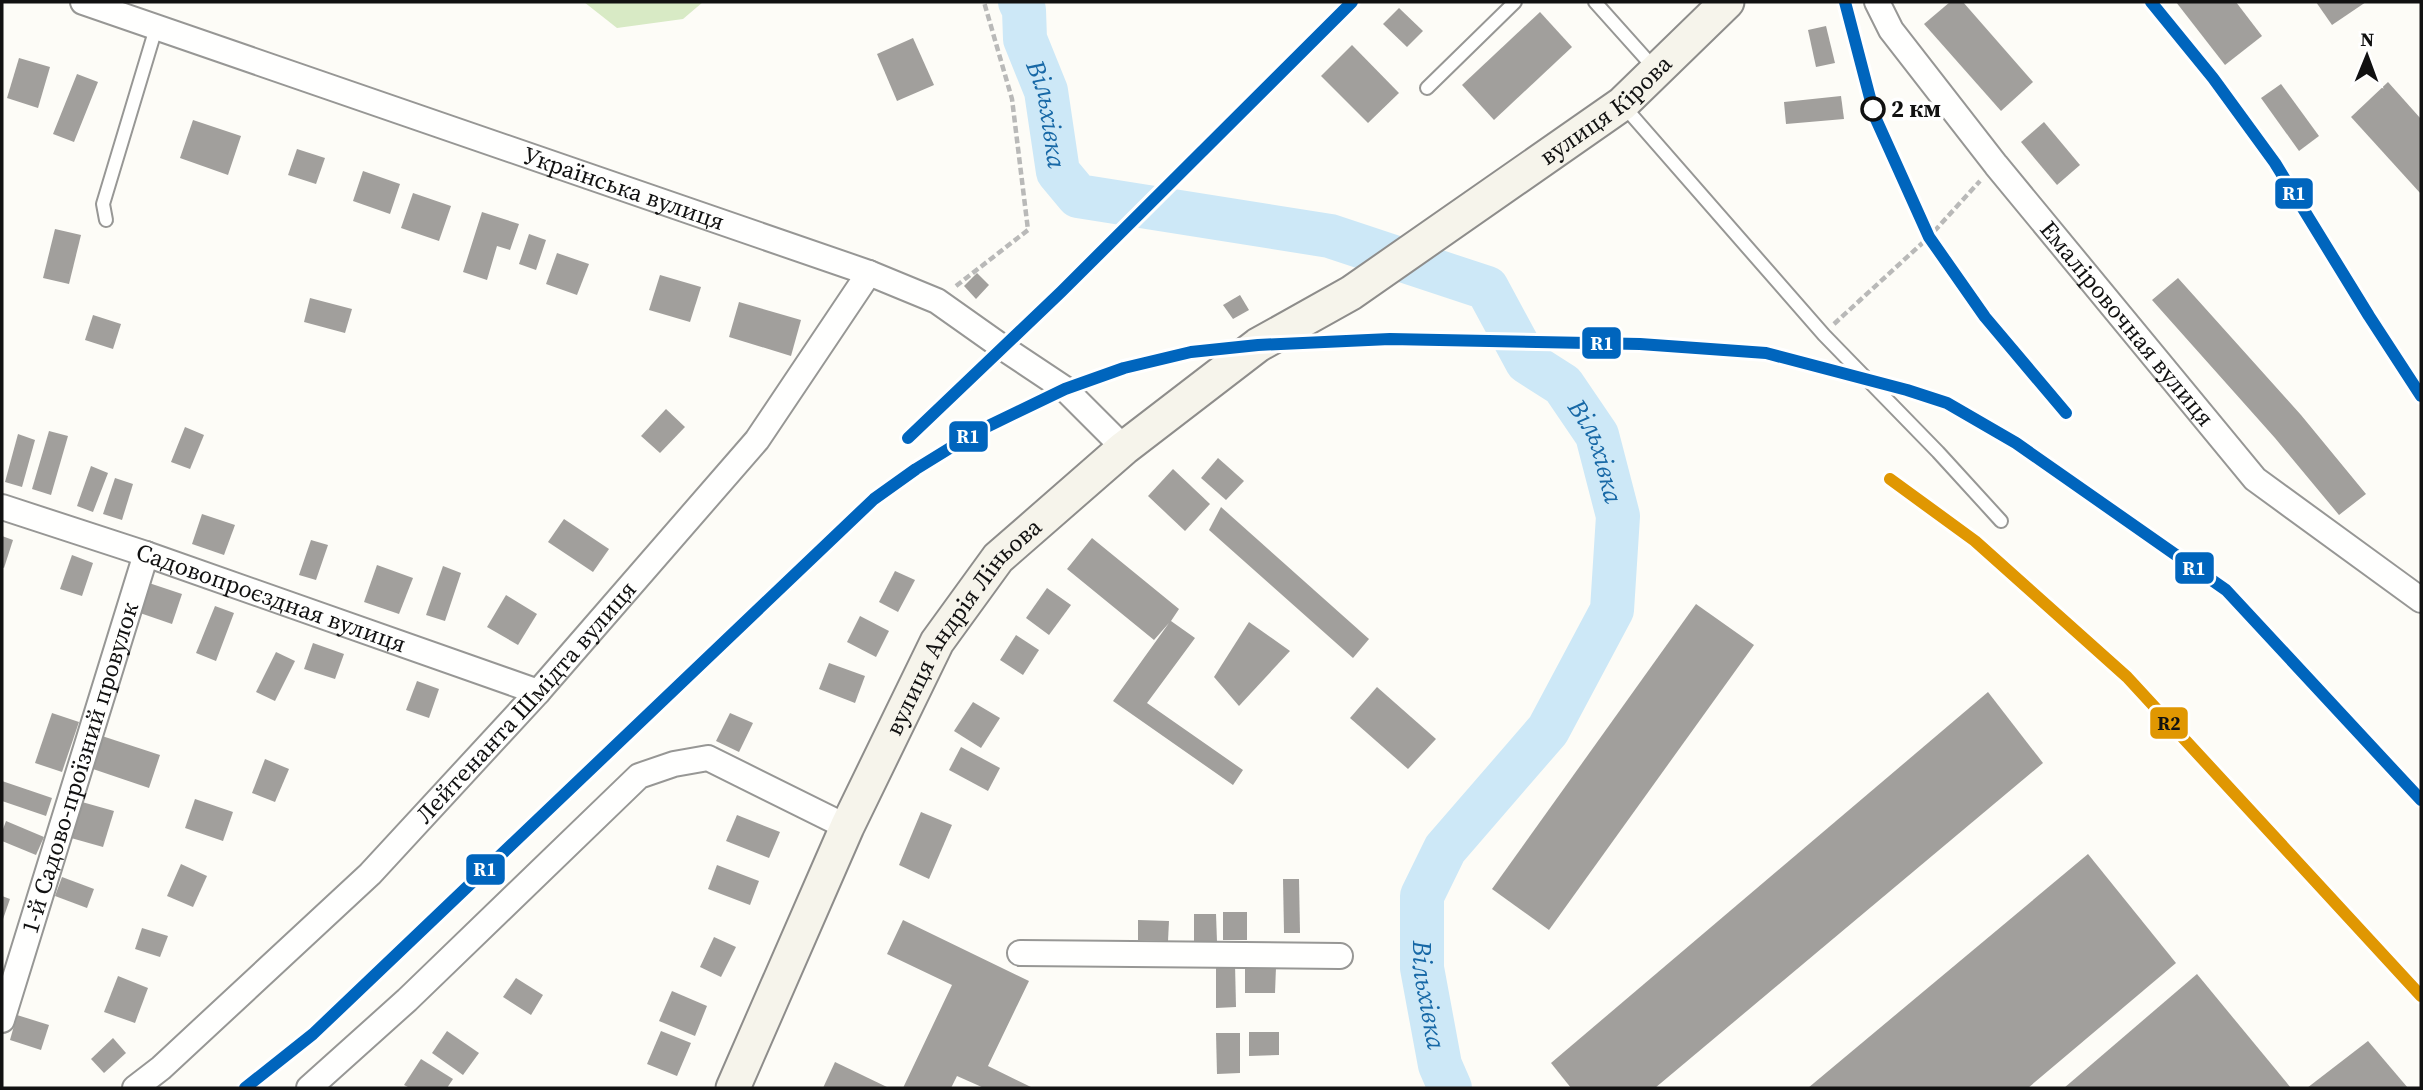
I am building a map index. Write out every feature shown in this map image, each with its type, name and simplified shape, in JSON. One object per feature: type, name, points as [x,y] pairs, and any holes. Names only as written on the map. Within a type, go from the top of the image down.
[{"type":"street","name":"Українська вулиця","points":[[83,2],[869,273],[937,301],[1065,389],[1124,447]]},
{"type":"street","name":"вулиця Кірова","points":[[1351,293],[1622,104],[1727,2]]},
{"type":"street","name":"Емаліровочная вулиця","points":[[1877,2],[1891,30],[1996,165],[2255,479],[2421,600]]},
{"type":"street","name":"Лейтенанта Шмідта вулиця","points":[[135,1088],[161,1068],[370,874],[538,692],[757,440],[869,273]]},
{"type":"street","name":"вулиця Андрія Ліньова","points":[[733,1088],[847,827],[937,642],[998,558],[1124,447],[1258,345],[1351,293]]},
{"type":"street","name":"Садовопроєздная вулиця","points":[[2,507],[146,554],[538,692]]},
{"type":"street","name":"1-й Садово-проїзний провулок","points":[[2,1020],[146,554]]},
{"type":"street","points":[[309,1088],[407,1000],[639,776],[674,764],[708,758],[847,827]]},
{"type":"street","points":[[1020,953],[1340,956]]},
{"type":"lane","points":[[1427,88],[1515,2]]},
{"type":"lane","points":[[1595,2],[1656,70]]},
{"type":"lane","points":[[106,220],[103,204],[156,28]]},
{"type":"lane","points":[[1622,104],[1824,335],[2001,521]]},
{"type":"path","points":[[950,290],[1028,230],[1012,99],[984,2]]},
{"type":"path","points":[[1824,335],[1929,237],[1996,165]]},
{"type":"green space","points":[[584,2],[703,2],[683,19],[617,28]]},
{"type":"water","points":[[1007,2],[1033,2],[1068,134],[1070,156],[1048,155],[1044,117],[1027,80],[1012,36]]},
{"type":"building","points":[[1950,2],[1963,2],[2033,82],[2001,111],[1924,24]]},
{"type":"building","points":[[2176,2],[2236,2],[2262,36],[2225,65]]},
{"type":"building","points":[[2316,2],[2366,2],[2332,25]]},
{"type":"building","points":[[1399,8],[1423,31],[1407,47],[1383,24]]},
{"type":"building","points":[[1540,12],[1572,47],[1494,120],[1462,85]]},
{"type":"building","points":[[1826,26],[1835,63],[1816,67],[1808,30]]},
{"type":"building","points":[[913,38],[934,85],[897,101],[877,54]]},
{"type":"building","points":[[1352,45],[1399,93],[1368,123],[1321,76]]},
{"type":"building","points":[[19,58],[50,67],[38,108],[7,98]]},
{"type":"building","points":[[77,74],[98,82],[74,142],[53,134]]},
{"type":"building","points":[[2388,82],[2421,119],[2421,194],[2351,117]]},
{"type":"building","points":[[2281,84],[2319,136],[2299,151],[2261,98]]},
{"type":"building","points":[[1841,96],[1844,119],[1786,124],[1784,102]]},
{"type":"building","points":[[193,120],[241,136],[228,175],[180,158]]},
{"type":"building","points":[[2044,122],[2080,165],[2057,185],[2021,142]]},
{"type":"building","points":[[297,149],[325,158],[316,184],[288,175]]},
{"type":"building","points":[[363,171],[400,184],[390,214],[353,201]]},
{"type":"building","points":[[413,193],[451,206],[439,241],[401,228]]},
{"type":"building","points":[[482,212],[519,224],[510,250],[497,246],[487,280],[463,272]]},
{"type":"building","points":[[55,229],[81,235],[69,284],[43,278]]},
{"type":"building","points":[[529,234],[546,240],[536,270],[519,264]]},
{"type":"building","points":[[557,253],[589,264],[577,295],[546,284]]},
{"type":"building","points":[[977,273],[989,285],[976,299],[964,286]]},
{"type":"building","points":[[660,275],[701,287],[690,322],[649,310]]},
{"type":"building","points":[[2178,278],[2301,415],[2366,494],[2339,515],[2275,438],[2152,300]]},
{"type":"building","points":[[1240,295],[1249,310],[1233,319],[1223,305]]},
{"type":"building","points":[[310,298],[352,309],[345,333],[304,322]]},
{"type":"building","points":[[739,302],[801,320],[791,356],[729,337]]},
{"type":"building","points":[[93,315],[121,324],[113,349],[85,340]]},
{"type":"building","points":[[666,409],[685,427],[660,453],[641,436]]},
{"type":"building","points":[[185,427],[204,435],[190,469],[171,462]]},
{"type":"building","points":[[49,431],[68,436],[51,495],[32,489]]},
{"type":"building","points":[[18,434],[35,440],[22,487],[5,482]]},
{"type":"building","points":[[1218,458],[1244,481],[1226,500],[1201,478]]},
{"type":"building","points":[[91,466],[108,473],[93,512],[77,506]]},
{"type":"building","points":[[1173,469],[1210,504],[1185,531],[1148,496]]},
{"type":"building","points":[[115,478],[133,484],[122,520],[103,514]]},
{"type":"building","points":[[1221,507],[1369,639],[1353,658],[1209,530]]},
{"type":"building","points":[[202,514],[235,525],[224,555],[192,544]]},
{"type":"building","points":[[564,519],[609,549],[593,572],[548,542]]},
{"type":"building","points":[[2,536],[13,540],[4,568],[2,567]]},
{"type":"building","points":[[1092,538],[1179,609],[1171,621],[1195,638],[1147,703],[1243,770],[1233,785],[1113,701],[1169,623],[1154,640],[1067,569]]},
{"type":"building","points":[[311,540],[328,545],[316,580],[299,575]]},
{"type":"building","points":[[72,555],[93,563],[82,596],[60,589]]},
{"type":"building","points":[[377,565],[413,578],[399,614],[364,602]]},
{"type":"building","points":[[443,566],[461,573],[445,621],[426,615]]},
{"type":"building","points":[[895,571],[915,580],[898,612],[879,602]]},
{"type":"building","points":[[149,583],[182,594],[172,624],[140,613]]},
{"type":"building","points":[[1047,588],[1071,605],[1049,635],[1026,618]]},
{"type":"building","points":[[506,595],[537,614],[518,645],[487,627]]},
{"type":"building","points":[[1696,604],[1754,645],[1549,930],[1492,889]]},
{"type":"building","points":[[215,606],[234,613],[216,661],[196,653]]},
{"type":"building","points":[[860,616],[889,631],[876,657],[847,642]]},
{"type":"building","points":[[1249,622],[1290,651],[1239,706],[1214,677]]},
{"type":"building","points":[[1016,635],[1039,650],[1023,675],[1000,660]]},
{"type":"building","points":[[313,643],[344,654],[335,679],[304,669]]},
{"type":"building","points":[[276,652],[295,661],[275,701],[256,692]]},
{"type":"building","points":[[829,663],[865,676],[855,703],[819,689]]},
{"type":"building","points":[[417,681],[439,689],[429,718],[406,710]]},
{"type":"building","points":[[1377,687],[1436,739],[1408,769],[1350,718]]},
{"type":"building","points":[[1988,692],[2043,763],[1655,1088],[1571,1088],[1551,1063]]},
{"type":"building","points":[[973,702],[1000,718],[981,748],[954,731]]},
{"type":"building","points":[[52,713],[79,722],[62,772],[35,763]]},
{"type":"building","points":[[730,713],[753,723],[739,752],[716,741]]},
{"type":"building","points":[[102,736],[160,755],[149,788],[90,768]]},
{"type":"building","points":[[961,747],[1000,768],[988,791],[949,770]]},
{"type":"building","points":[[265,759],[289,769],[275,802],[252,793]]},
{"type":"building","points":[[2,781],[52,798],[46,816],[2,801]]},
{"type":"building","points":[[195,799],[233,812],[223,841],[185,828]]},
{"type":"building","points":[[82,802],[114,811],[103,847],[71,838]]},
{"type":"building","points":[[921,812],[952,825],[929,879],[899,865]]},
{"type":"building","points":[[737,815],[780,832],[769,858],[726,841]]},
{"type":"building","points":[[6,821],[44,837],[36,855],[2,841]]},
{"type":"building","points":[[2088,854],[2176,963],[2028,1088],[1808,1088]]},
{"type":"building","points":[[181,864],[207,876],[193,907],[167,896]]},
{"type":"building","points":[[717,865],[759,881],[750,905],[708,889]]},
{"type":"building","points":[[62,877],[94,889],[87,908],[55,896]]},
{"type":"building","points":[[1283,879],[1299,879],[1300,933],[1284,933]]},
{"type":"building","points":[[2,896],[10,899],[2,922]]},
{"type":"building","points":[[1223,912],[1247,912],[1247,940],[1223,940]]},
{"type":"building","points":[[1194,914],[1216,914],[1217,942],[1194,942]]},
{"type":"building","points":[[903,920],[1029,981],[988,1066],[1033,1088],[984,1088],[957,1076],[951,1088],[903,1088],[952,985],[887,954]]},
{"type":"building","points":[[1138,920],[1169,921],[1168,941],[1138,940]]},
{"type":"building","points":[[142,928],[168,936],[160,957],[135,949]]},
{"type":"building","points":[[714,937],[736,947],[721,977],[700,967]]},
{"type":"building","points":[[1235,964],[1236,1007],[1216,1008],[1216,965]]},
{"type":"building","points":[[1245,967],[1276,967],[1275,993],[1245,993]]},
{"type":"building","points":[[2197,974],[2291,1088],[2064,1088]]},
{"type":"building","points":[[118,976],[148,988],[135,1023],[104,1012]]},
{"type":"building","points":[[516,978],[543,995],[531,1015],[503,997]]},
{"type":"building","points":[[672,991],[707,1006],[695,1036],[659,1021]]},
{"type":"building","points":[[17,1015],[49,1025],[41,1050],[10,1040]]},
{"type":"building","points":[[447,1031],[479,1053],[463,1075],[432,1053]]},
{"type":"building","points":[[661,1031],[691,1043],[677,1076],[647,1064]]},
{"type":"building","points":[[1249,1032],[1279,1032],[1279,1055],[1249,1056]]},
{"type":"building","points":[[1216,1033],[1240,1033],[1240,1073],[1217,1074]]},
{"type":"building","points":[[113,1038],[126,1053],[104,1073],[91,1059]]},
{"type":"building","points":[[2368,1041],[2408,1088],[2307,1088]]},
{"type":"building","points":[[421,1059],[453,1079],[447,1088],[410,1088],[404,1085]]},
{"type":"building","points":[[835,1062],[889,1088],[823,1088]]},
{"type":"waterway","name":"Вільхівка","points":[[1020,2],[1024,10],[1025,39],[1046,91],[1058,172],[1078,196],[1330,236],[1487,288],[1527,362],[1563,385],[1597,435],[1618,516],[1612,610],[1548,730],[1445,849],[1422,896],[1422,968],[1440,1065],[1450,1088]]},
{"type":"transit line","name":"R1","points":[[908,438],[1061,292],[1352,2]]},
{"type":"transit line","name":"R1","points":[[1845,2],[1875,117],[1929,237],[1985,317],[2066,413]]},
{"type":"transit line","name":"R1","points":[[2151,2],[2213,78],[2275,163],[2421,396]]},
{"type":"transit line","name":"R1","points":[[245,1088],[313,1034],[874,499],[976,432],[1065,389],[1124,368],[1191,352],[1258,345],[1390,339],[1640,344],[1766,353],[1947,403],[2016,443],[2226,590],[2421,800]]},
{"type":"transit line","name":"R2","points":[[1890,479],[1975,541],[2127,677],[2421,996]]},
{"type":"place","name":"2 км","points":[[1873,109]]}]
